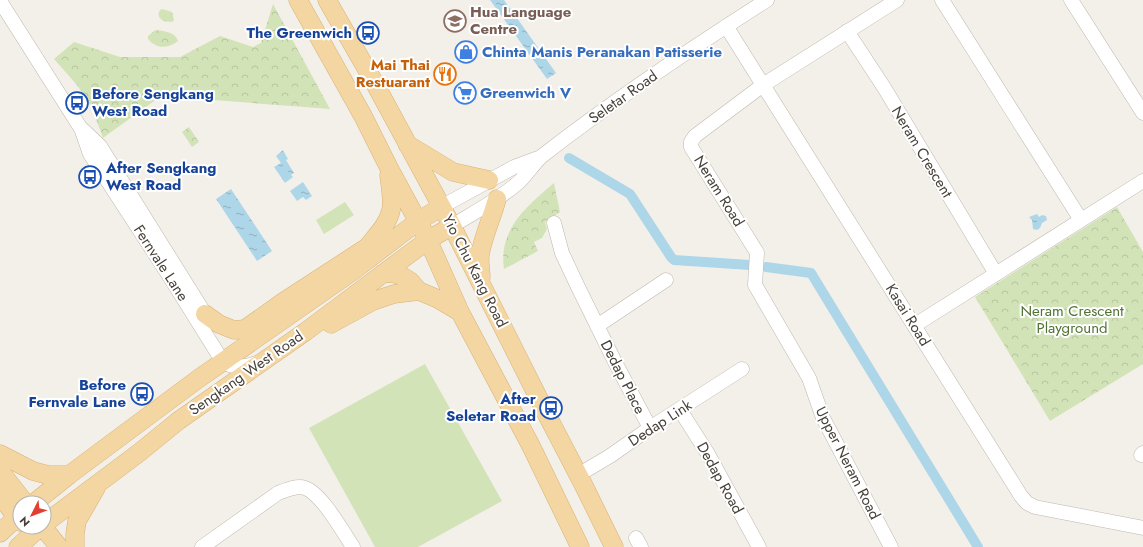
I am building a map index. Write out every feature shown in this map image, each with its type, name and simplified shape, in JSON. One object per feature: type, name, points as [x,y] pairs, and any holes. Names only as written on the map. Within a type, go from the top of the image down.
[{"type":"main road","name":"Yio Chu Kang Road","points":[[298,0],[363,116],[417,222],[428,240],[460,312],[531,446],[580,547]]},
{"type":"main road","name":"Yio Chu Kang Road","points":[[327,0],[442,206],[614,547]]},
{"type":"main road","points":[[407,143],[453,172],[489,180]]},
{"type":"main road","points":[[353,271],[366,248],[377,236],[391,210],[389,168]]},
{"type":"main road","points":[[481,283],[480,256],[485,235],[497,199]]},
{"type":"main road","name":"Sengkang West Road","points":[[44,495],[249,343],[353,271],[417,222],[442,206]]},
{"type":"main road","name":"Sengkang West Road","points":[[52,518],[100,480],[140,452],[178,421],[305,332],[428,240],[452,226]]},
{"type":"main road","points":[[205,314],[219,324],[234,330],[245,329],[283,302],[366,248]]},
{"type":"main road","points":[[382,274],[392,273],[402,276],[410,281],[419,291],[438,299],[460,312]]},
{"type":"main road","points":[[305,332],[326,327],[373,301],[394,294],[419,291]]},
{"type":"main road","points":[[205,314],[213,330],[219,334],[232,340],[249,343]]},
{"type":"main road","points":[[0,454],[33,471],[48,475],[69,475]]},
{"type":"main road","points":[[0,471],[12,496]]},
{"type":"main road","points":[[75,547],[77,521],[100,480]]},
{"type":"main road","points":[[0,495],[12,509]]},
{"type":"main road","points":[[0,533],[12,530]]},
{"type":"main road","points":[[39,535],[58,547]]},
{"type":"street","name":"Fernvale Lane","points":[[0,0],[80,127],[90,154],[172,271],[205,314]]},
{"type":"street","name":"Seletar Road","points":[[452,226],[497,199],[521,180],[540,157],[603,110],[726,26],[767,0]]},
{"type":"street","name":"Neram Road","points":[[809,378],[755,285],[756,251],[691,148],[691,142],[694,136],[763,85],[897,0]]},
{"type":"street","points":[[942,0],[1081,220]]},
{"type":"street","points":[[1071,0],[1143,113]]},
{"type":"street","name":"Kasai Road","points":[[726,26],[1027,503],[1035,507],[1143,528]]},
{"type":"street","name":"Neram Crescent","points":[[847,31],[885,89],[996,274]]},
{"type":"street","name":"Seletar Road","points":[[442,206],[514,167],[540,157]]},
{"type":"street","points":[[914,325],[1143,181]]},
{"type":"street","name":"Dedap Place","points":[[554,222],[562,253],[597,326],[650,428]]},
{"type":"street","name":"Fernvale Lane","points":[[172,271],[223,362]]},
{"type":"street","name":"Dedap Place","points":[[597,326],[666,280]]},
{"type":"street","points":[[223,362],[230,366],[241,367],[263,361]]},
{"type":"street","name":"Dedap Link","points":[[578,475],[610,456],[650,428],[742,369]]},
{"type":"street","name":"Upper Neram Road","points":[[809,378],[823,418],[891,547]]},
{"type":"street","name":"Dedap Road","points":[[680,410],[708,454],[759,547]]},
{"type":"street","points":[[202,547],[278,493],[291,488],[304,488],[315,494],[323,503],[353,547]]},
{"type":"green space","points":[[273,4],[330,109],[161,96],[103,138],[92,108],[77,85],[54,59],[74,42],[120,57],[180,57],[220,36],[253,47],[261,43]]},
{"type":"green space","points":[[162,9],[172,12],[174,20],[172,22],[163,21],[159,15],[160,10]]},
{"type":"green space","points":[[158,30],[173,34],[178,41],[166,47],[155,45],[148,39],[148,36],[154,31]]},
{"type":"green space","points":[[189,127],[199,142],[192,147],[182,132]]},
{"type":"green space","points":[[554,183],[560,212],[545,222],[547,229],[542,238],[534,242],[538,251],[504,269],[503,255],[505,242],[510,230],[525,210]]},
{"type":"green space","points":[[345,202],[354,215],[324,234],[316,220]]},
{"type":"green space","name":"Neram Crescent Playground","points":[[1117,207],[1143,252],[1143,364],[1050,421],[975,297]]},
{"type":"green space","points":[[425,364],[502,501],[418,547],[375,547],[309,428]]},
{"type":"water","points":[[490,0],[504,0],[556,73],[547,79]]},
{"type":"water","points":[[283,150],[288,159],[286,160],[294,173],[291,175],[293,177],[285,183],[274,167],[281,163],[276,156]]},
{"type":"water","points":[[303,182],[312,196],[306,200],[303,197],[297,201],[290,191]]},
{"type":"water","points":[[231,189],[272,251],[257,261],[216,199]]},
{"type":"water","points":[[1037,214],[1039,217],[1042,215],[1046,216],[1047,220],[1042,223],[1040,228],[1037,230],[1033,229],[1032,220],[1029,217]]},
{"type":"waterway","points":[[569,158],[630,194],[674,260],[750,265]]},
{"type":"waterway","points":[[766,267],[811,273],[978,547]]},
{"type":"place","name":"Hua Language Centre","points":[[455,21]]},
{"type":"place","name":"The Greenwich","points":[[368,33]]},
{"type":"place","name":"Chinta Manis Peranakan Patisserie","points":[[466,52]]},
{"type":"place","name":"Mai Thai Restuarant","points":[[445,74]]},
{"type":"place","name":"Greenwich V","points":[[465,93]]},
{"type":"place","name":"Before Sengkang West Road","points":[[77,103]]},
{"type":"place","name":"After Sengkang West Road","points":[[90,177]]},
{"type":"place","name":"Before Fernvale Lane","points":[[142,394]]},
{"type":"place","name":"After Seletar Road","points":[[551,408]]}]
